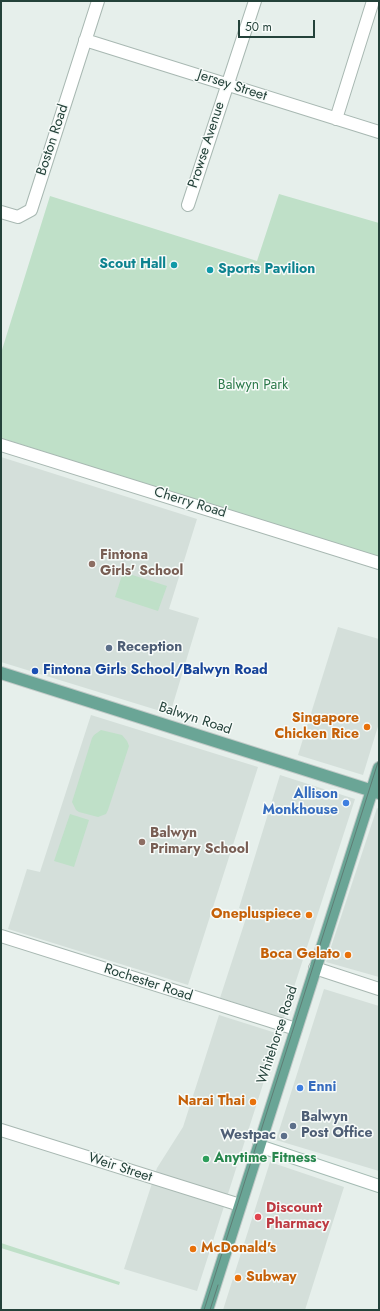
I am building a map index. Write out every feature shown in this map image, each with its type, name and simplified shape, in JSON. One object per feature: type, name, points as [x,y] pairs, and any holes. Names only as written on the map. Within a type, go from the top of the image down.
[{"type":"main road","name":"Balwyn Road","points":[[1,673],[375,792]]},
{"type":"main road","name":"Whitehorse Road","points":[[207,1310],[315,968],[375,792],[379,768]]},
{"type":"street","points":[[86,40],[98,1]]},
{"type":"street","name":"Prowse Avenue","points":[[188,205],[255,1]]},
{"type":"street","points":[[336,119],[373,1]]},
{"type":"street","name":"Jersey Street","points":[[86,40],[379,132]]},
{"type":"street","name":"Boston Road","points":[[1,212],[18,218],[31,210],[86,40]]},
{"type":"street","name":"Cherry Road","points":[[1,445],[379,563]]},
{"type":"street","name":"Rochester Road","points":[[1,936],[296,1029]]},
{"type":"street","points":[[315,968],[379,989]]},
{"type":"street","name":"Weir Street","points":[[1,1130],[240,1206]]},
{"type":"street","points":[[259,1146],[379,1186]]},
{"type":"shaded area","name":"Fintona Girls' School","points":[[1,457],[197,519],[169,609],[199,618],[170,714],[1,662]]},
{"type":"shaded area","points":[[338,627],[379,639],[379,723],[363,775],[298,755]]},
{"type":"shaded area","name":"Balwyn Primary School","points":[[91,715],[258,767],[188,985],[8,929],[27,869],[40,872]]},
{"type":"shaded area","points":[[280,775],[355,799],[284,1018],[220,998],[248,912],[239,908]]},
{"type":"shaded area","points":[[377,808],[379,809],[379,977],[326,962]]},
{"type":"shaded area","points":[[324,989],[379,1006],[379,1171],[276,1140]]},
{"type":"shaded area","points":[[219,1015],[279,1034],[197,1291],[124,1269],[157,1168],[183,1127]]},
{"type":"shaded area","points":[[270,1162],[344,1187],[305,1310],[223,1310]]},
{"type":"green space","name":"Balwyn Park","points":[[279,194],[379,223],[379,558],[1,438],[1,353],[50,196],[257,261]]},
{"type":"green space","points":[[123,572],[167,586],[158,611],[115,597]]},
{"type":"green space","points":[[101,730],[122,735],[129,746],[108,810],[106,814],[98,817],[79,812],[76,810],[72,802],[92,738]]},
{"type":"green space","points":[[70,814],[89,820],[74,867],[54,861]]},
{"type":"green space","points":[[1,1243],[120,1282],[119,1285],[1,1248]]},
{"type":"tram line","points":[[204,1310],[379,759]]},
{"type":"tram line","points":[[210,1310],[218,1285]]},
{"type":"place","name":"Scout Hall","points":[[174,265]]},
{"type":"place","name":"Sports Pavilion","points":[[210,270]]},
{"type":"place","name":"Fintona Girls' School","points":[[92,564]]},
{"type":"place","name":"Reception","points":[[109,648]]},
{"type":"place","name":"Fintona Girls School/Balwyn Road","points":[[35,671]]},
{"type":"place","name":"Singapore Chicken Rice","points":[[367,727]]},
{"type":"place","name":"Allison Monkhouse","points":[[346,803]]},
{"type":"place","name":"Balwyn Primary School","points":[[142,842]]},
{"type":"place","name":"Onepluspiece","points":[[309,915]]},
{"type":"place","name":"Boca Gelato","points":[[348,955]]},
{"type":"place","name":"Enni","points":[[300,1088]]},
{"type":"place","name":"Narai Thai","points":[[253,1102]]},
{"type":"place","name":"Balwyn Post Office","points":[[293,1126]]},
{"type":"place","name":"Westpac","points":[[284,1136]]},
{"type":"place","name":"Anytime Fitness","points":[[206,1159]]},
{"type":"place","name":"Discount Pharmacy","points":[[258,1217]]},
{"type":"place","name":"McDonald's","points":[[193,1249]]},
{"type":"place","name":"Subway","points":[[238,1278]]}]
